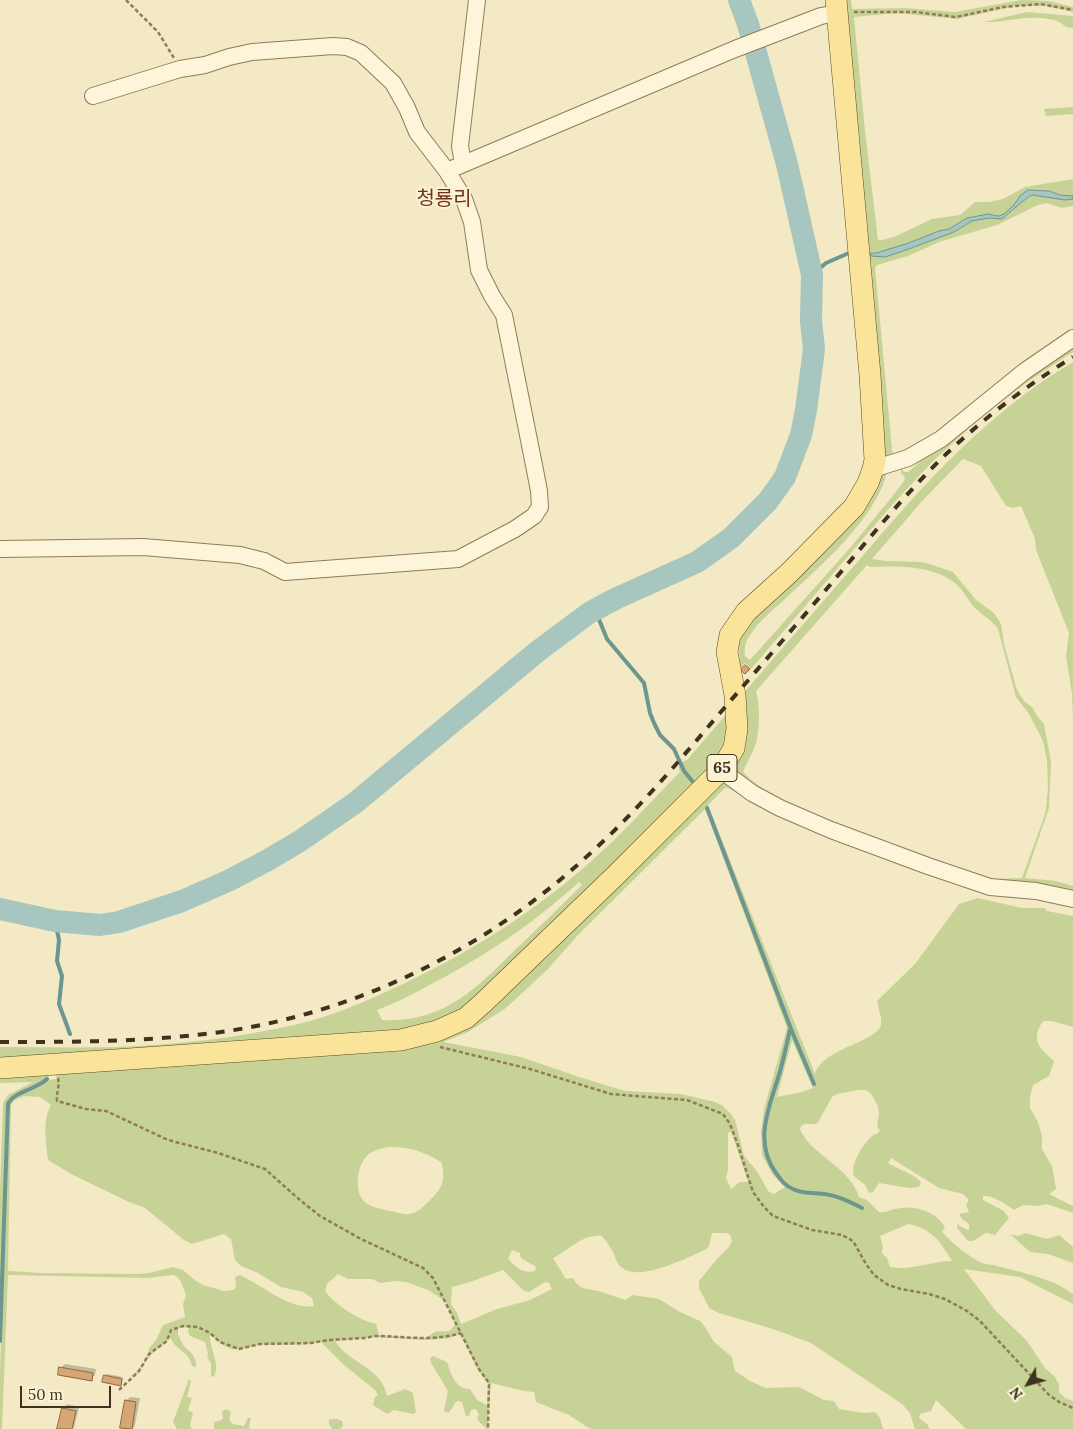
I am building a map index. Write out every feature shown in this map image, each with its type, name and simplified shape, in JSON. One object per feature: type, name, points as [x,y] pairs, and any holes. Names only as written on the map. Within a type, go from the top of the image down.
[{"type":"main road","name":"65","points":[[0,1068],[401,1040],[437,1031],[466,1018],[483,1003],[615,876],[721,770],[734,748],[737,729],[736,704],[728,652],[730,635],[746,612],[790,573],[854,507],[874,469],[870,375],[837,7]]},
{"type":"street","points":[[463,163],[460,146],[477,0]]},
{"type":"street","points":[[447,171],[735,49],[821,16],[837,7]]},
{"type":"street","points":[[0,549],[143,547],[240,555],[264,561],[285,572],[346,568],[458,559],[507,534],[534,516],[540,507],[539,491],[504,315],[479,270],[472,222],[464,199],[447,171],[417,132],[393,82],[366,57],[347,47],[333,46],[252,52],[206,65],[180,69],[93,96]]},
{"type":"street","points":[[874,469],[908,458],[941,439],[1025,370],[1073,338]]},
{"type":"street","points":[[721,770],[752,793],[780,808],[831,830],[919,863],[990,888],[1036,891],[1073,899]]},
{"type":"path","points":[[126,0],[158,32],[180,69]]},
{"type":"path","points":[[837,7],[916,12],[956,17],[1023,4],[1041,4],[1073,10]]},
{"type":"path","points":[[438,1047],[530,1069],[611,1094],[687,1100],[723,1114],[730,1124],[738,1145],[752,1192],[774,1216],[812,1230],[842,1235],[853,1241],[874,1276],[888,1285],[900,1290],[929,1294],[945,1299],[967,1311],[980,1321],[1048,1394],[1059,1402],[1073,1408]]},
{"type":"path","points":[[55,1065],[59,1082],[57,1101],[86,1109],[106,1111],[168,1140],[218,1153],[265,1169],[320,1216],[361,1239],[423,1268],[434,1278],[479,1369],[489,1383],[488,1429]]},
{"type":"path","points":[[119,1390],[139,1372],[149,1354],[167,1341],[171,1330],[183,1326],[204,1329],[220,1342],[239,1349],[260,1344],[311,1343],[374,1336],[427,1339],[449,1337],[461,1333]]},
{"type":"green space","points":[[846,0],[851,0],[852,9],[905,8],[955,12],[1021,0],[1049,1],[1073,7],[1073,12],[1045,6],[1016,6],[957,19],[897,13],[854,17],[878,240],[894,237],[932,219],[960,215],[975,202],[1003,199],[1025,187],[1073,179],[1073,196],[1045,190],[1035,190],[1025,194],[1011,209],[1002,215],[973,216],[962,220],[948,230],[940,231],[888,250],[871,253],[885,257],[954,232],[972,221],[989,218],[1002,219],[1032,195],[1065,200],[1073,199],[1073,206],[1062,208],[1047,203],[1038,205],[997,225],[939,242],[908,256],[877,265],[875,268],[893,460],[885,460]]},
{"type":"green space","points":[[1027,12],[1073,16],[1073,28],[1044,18],[984,22]]},
{"type":"green space","points":[[1073,107],[1073,114],[1046,116],[1044,109]]},
{"type":"green space","points":[[1073,343],[1073,352],[1023,385],[978,420],[933,461],[892,505],[751,669],[745,663],[740,667],[739,644],[742,633],[881,475],[887,472],[881,490],[859,524],[845,541],[766,616],[754,630],[747,640],[745,648],[745,656],[750,660],[850,548],[891,498],[904,481],[905,477],[901,473],[901,468],[904,472],[908,472],[947,438]]},
{"type":"green space","points":[[1073,362],[1073,721],[1072,694],[1066,656],[1069,633],[1036,550],[1035,539],[1021,506],[1013,508],[1006,506],[981,466],[963,459],[924,499],[872,559],[923,562],[953,572],[976,600],[994,613],[1001,624],[1004,644],[1017,690],[1044,724],[1051,762],[1049,808],[1025,878],[1056,881],[1073,886],[1073,896],[997,884],[776,804],[732,769],[743,741],[747,724],[746,705],[743,694],[933,477],[985,427],[1042,382]],"holes":[[[867,565],[870,567],[915,568],[937,573],[959,586],[975,608],[998,629],[1016,697],[1029,714],[1043,741],[1047,760],[1048,787],[1046,809],[1022,878],[994,879],[973,873],[818,817],[770,794],[743,772],[757,737],[759,710],[756,691]]]},
{"type":"green space","points":[[730,710],[728,738],[713,763],[486,990],[458,1011],[445,1018],[411,1029],[0,1060],[0,1047],[138,1046],[183,1043],[250,1034],[306,1022],[365,1001],[445,963],[525,914],[599,854],[680,772],[678,767],[687,760]],"holes":[[[579,882],[582,885],[487,977],[457,1001],[423,1016],[382,1020],[377,1010],[416,992],[477,958],[512,936]]]},
{"type":"green space","points":[[721,780],[796,824],[728,788],[725,788],[708,805],[815,1074],[820,1065],[828,1058],[871,1036],[878,1030],[881,1021],[877,1001],[915,964],[959,904],[978,898],[1022,908],[1045,908],[1047,911],[1073,916],[1073,1027],[1052,1021],[1043,1021],[1039,1028],[1037,1034],[1038,1044],[1054,1061],[1049,1076],[1033,1085],[1030,1108],[1038,1122],[1042,1136],[1042,1149],[1052,1166],[1056,1189],[1049,1194],[1073,1206],[1073,1213],[1047,1204],[1037,1206],[1023,1205],[1014,1210],[995,1198],[983,1196],[983,1200],[1004,1211],[1009,1218],[995,1235],[986,1233],[973,1241],[968,1241],[957,1228],[957,1224],[969,1230],[969,1224],[959,1214],[969,1212],[966,1205],[969,1200],[963,1194],[939,1188],[891,1158],[888,1163],[918,1179],[921,1182],[919,1187],[909,1188],[879,1183],[873,1192],[869,1193],[865,1185],[854,1176],[853,1171],[855,1161],[864,1145],[880,1131],[877,1126],[878,1106],[871,1094],[866,1090],[837,1094],[832,1097],[817,1124],[805,1124],[801,1126],[800,1130],[814,1148],[848,1178],[859,1197],[867,1200],[879,1212],[909,1207],[923,1210],[941,1221],[945,1227],[942,1232],[951,1241],[984,1264],[995,1265],[1047,1280],[1073,1294],[1073,1304],[1020,1277],[964,1269],[995,1310],[1027,1341],[1045,1368],[1055,1377],[1059,1384],[1059,1392],[1065,1398],[1073,1401],[1073,1429],[966,1429],[936,1400],[931,1411],[920,1414],[919,1418],[930,1429],[915,1429],[910,1413],[902,1404],[811,1343],[709,1308],[699,1288],[699,1281],[729,1247],[732,1241],[727,1233],[712,1233],[709,1246],[705,1250],[662,1268],[649,1271],[628,1271],[620,1266],[611,1248],[602,1236],[589,1237],[582,1240],[553,1258],[566,1279],[573,1278],[582,1288],[599,1291],[625,1300],[633,1295],[659,1299],[680,1312],[700,1321],[714,1342],[732,1357],[735,1371],[750,1381],[766,1388],[799,1387],[824,1400],[834,1401],[839,1409],[863,1413],[875,1412],[880,1418],[883,1429],[593,1429],[569,1415],[536,1402],[534,1392],[491,1383],[489,1429],[487,1429],[477,1418],[479,1415],[476,1409],[471,1410],[469,1416],[466,1416],[462,1402],[457,1401],[448,1413],[444,1411],[448,1391],[431,1363],[430,1358],[433,1356],[447,1362],[457,1384],[470,1389],[477,1400],[487,1405],[488,1384],[478,1370],[460,1334],[450,1338],[427,1340],[374,1337],[335,1341],[348,1355],[379,1378],[387,1396],[405,1389],[413,1393],[416,1413],[413,1414],[394,1410],[387,1414],[373,1405],[375,1397],[378,1395],[375,1390],[343,1364],[321,1342],[259,1345],[243,1349],[232,1349],[223,1345],[210,1334],[216,1361],[214,1377],[211,1376],[211,1363],[207,1357],[205,1342],[190,1336],[188,1332],[189,1327],[178,1328],[178,1335],[183,1345],[194,1358],[196,1367],[192,1366],[188,1357],[176,1346],[170,1337],[152,1354],[134,1377],[131,1376],[146,1360],[149,1348],[156,1340],[163,1325],[185,1317],[183,1304],[186,1296],[180,1280],[176,1276],[148,1278],[8,1275],[2,1429],[0,1429],[0,1374],[9,1104],[15,1097],[38,1088],[48,1080],[57,1079],[55,1072],[430,1040]],"holes":[[[705,809],[787,1028],[764,1109],[761,1131],[762,1155],[773,1175],[785,1187],[774,1194],[768,1191],[757,1171],[744,1156],[735,1120],[723,1106],[715,1102],[681,1094],[625,1091],[521,1057],[443,1042],[468,1032],[506,1008],[547,970],[579,934]],[[792,1040],[813,1088],[777,1097]],[[24,1096],[40,1097],[51,1105],[46,1118],[48,1160],[73,1175],[145,1208],[184,1240],[192,1244],[224,1234],[231,1239],[235,1260],[241,1266],[258,1273],[281,1287],[303,1292],[312,1298],[314,1306],[296,1305],[286,1301],[240,1275],[235,1277],[236,1286],[234,1290],[224,1291],[203,1285],[183,1270],[173,1267],[138,1274],[8,1271],[11,1105],[15,1100]],[[731,1131],[748,1182],[740,1182],[731,1189],[726,1178],[728,1169],[728,1133]],[[387,1147],[408,1148],[428,1155],[441,1162],[443,1173],[441,1186],[429,1201],[415,1212],[409,1214],[377,1208],[368,1204],[359,1192],[358,1178],[365,1158],[375,1151]],[[908,1224],[923,1229],[935,1237],[952,1261],[906,1268],[890,1267],[887,1258],[882,1253],[883,1246],[880,1236]],[[512,1250],[520,1253],[521,1258],[536,1267],[535,1271],[531,1272],[517,1268],[508,1259]],[[503,1270],[524,1291],[529,1292],[545,1282],[549,1283],[552,1289],[530,1300],[497,1309],[461,1324],[451,1304],[452,1287]],[[338,1274],[348,1279],[372,1279],[380,1283],[406,1282],[428,1290],[445,1301],[455,1324],[450,1330],[432,1333],[427,1338],[379,1335],[376,1324],[348,1311],[325,1291],[327,1284]]]},
{"type":"green space","points":[[51,1072],[47,1078],[36,1086],[16,1094],[7,1104],[0,1305],[0,1189],[3,1103],[8,1095],[33,1082],[0,1083],[0,1076]]},
{"type":"green space","points":[[1025,1233],[1047,1239],[1059,1235],[1073,1247],[1073,1263],[1048,1254],[1030,1252],[1010,1234],[1018,1236]]},
{"type":"green space","points":[[189,1379],[191,1381],[187,1397],[192,1398],[188,1410],[193,1413],[190,1425],[192,1429],[177,1429],[173,1422]]},
{"type":"green space","points":[[226,1409],[231,1412],[230,1422],[234,1424],[244,1426],[248,1418],[251,1418],[250,1429],[214,1429],[214,1422],[220,1421],[223,1418],[222,1412]]},
{"type":"green space","points":[[329,1419],[342,1421],[343,1426],[340,1429],[332,1429]]},
{"type":"water","points":[[1028,190],[1049,191],[1060,195],[1073,196],[1073,199],[1065,200],[1032,195],[1002,219],[989,218],[972,221],[954,232],[885,257],[871,256],[870,254],[949,229],[967,218],[988,214],[999,216],[1004,214]]},
{"type":"building","points":[[745,665],[750,669],[745,674],[740,670]]},
{"type":"building","points":[[59,1367],[93,1373],[92,1381],[58,1375]]},
{"type":"building","points":[[104,1375],[122,1379],[121,1386],[102,1382]]},
{"type":"building","points":[[125,1400],[136,1402],[132,1429],[120,1428]]},
{"type":"building","points":[[62,1408],[76,1411],[72,1429],[57,1429]]},
{"type":"waterway","points":[[0,909],[55,921],[100,925],[119,922],[182,901],[230,880],[268,860],[300,841],[355,803],[538,651],[589,613],[615,599],[697,562],[731,538],[768,501],[785,477],[801,435],[806,410],[814,349],[811,321],[812,275],[787,164],[748,24],[739,0]]},
{"type":"waterway","points":[[812,275],[826,263],[849,253]]},
{"type":"waterway","points":[[589,613],[598,617],[607,639],[644,683],[654,723],[660,735],[674,749],[684,771],[693,782]]},
{"type":"waterway","points":[[707,808],[791,1029],[814,1084]]},
{"type":"waterway","points":[[55,921],[59,940],[57,961],[62,976],[59,1004],[70,1034]]},
{"type":"waterway","points":[[790,1030],[765,1126],[764,1138],[769,1162],[781,1180],[790,1188],[802,1192],[834,1196],[862,1208]]},
{"type":"waterway","points":[[0,1341],[8,1104],[15,1096],[47,1079]]},
{"type":"railway","points":[[0,1042],[138,1040],[221,1032],[271,1023],[321,1010],[369,993],[461,949],[504,922],[545,892],[584,859],[633,812],[813,605],[891,512],[941,459],[1004,404],[1073,357]]},
{"type":"district","name":"청룡리","points":[[444,199]]}]
